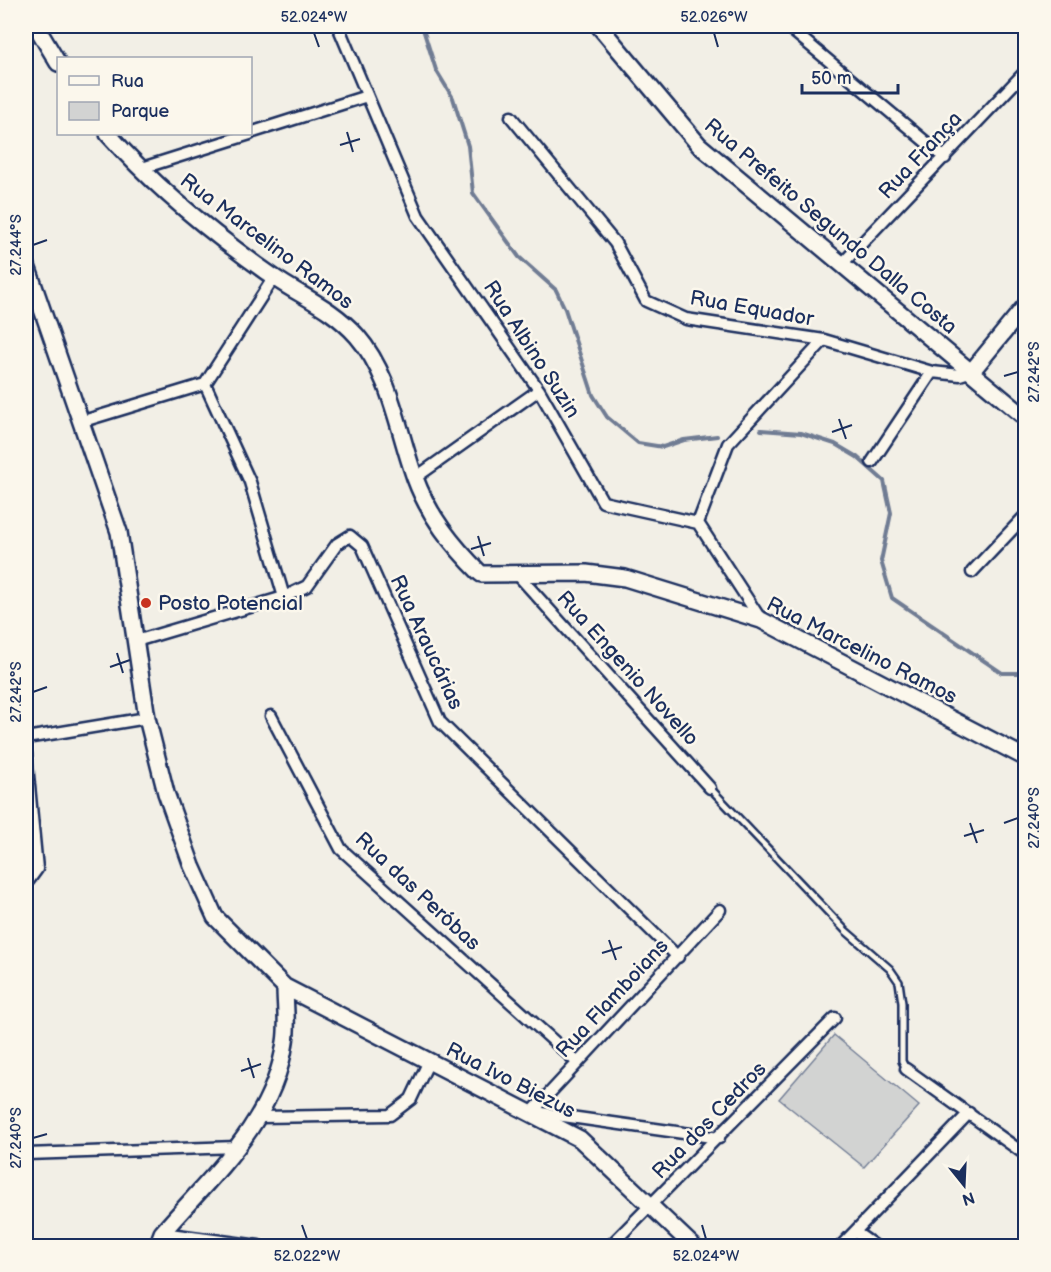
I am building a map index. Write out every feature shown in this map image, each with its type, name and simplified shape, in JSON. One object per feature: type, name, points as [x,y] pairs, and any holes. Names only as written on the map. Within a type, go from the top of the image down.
[{"type":"main road","points":[[36,26],[57,61]]},
{"type":"main road","name":"Rua Prefeito Segundo Dalla Costa","points":[[599,26],[699,145],[1026,418]]},
{"type":"main road","name":"Rua Marcelino Ramos","points":[[109,135],[139,169],[201,223],[274,277],[326,307],[356,336],[372,356],[390,397],[415,478],[433,518],[457,550],[481,574],[586,573],[625,578],[761,620],[1026,758]]},
{"type":"main road","name":"Rua Ivo Biezus","points":[[26,263],[80,422],[104,483],[119,532],[147,718],[166,793],[192,867],[215,917],[285,987],[532,1112],[580,1139],[693,1246]]},
{"type":"main road","points":[[972,372],[1026,305]]},
{"type":"main road","points":[[159,1240],[260,1117],[276,1086],[286,1041],[285,987]]},
{"type":"street","name":"Rua Albino Suzin","points":[[338,26],[418,216],[539,390],[603,502],[698,523]]},
{"type":"street","points":[[787,26],[945,158]]},
{"type":"street","name":"Rua França","points":[[842,264],[1026,71]]},
{"type":"street","points":[[252,132],[367,96]]},
{"type":"street","name":"Rua Equador","points":[[511,117],[615,243],[646,301],[686,319],[824,340],[932,372],[960,375],[972,372]]},
{"type":"street","points":[[139,169],[244,135]]},
{"type":"street","points":[[80,422],[205,384],[274,277]]},
{"type":"street","points":[[761,620],[698,523],[728,444],[824,340]]},
{"type":"street","points":[[872,462],[932,372]]},
{"type":"street","points":[[205,384],[250,482],[284,597]]},
{"type":"street","points":[[415,478],[539,390]]},
{"type":"street","points":[[972,572],[1026,515]]},
{"type":"street","name":"Rua Araucárias","points":[[136,641],[284,597],[307,586],[337,544],[350,536],[362,546],[440,722],[678,957]]},
{"type":"street","name":"Rua Engenio Novello","points":[[517,574],[710,788]]},
{"type":"street","name":"Rua das Peróbas","points":[[271,716],[341,849],[578,1063]]},
{"type":"street","points":[[26,738],[147,718]]},
{"type":"street","points":[[26,754],[37,869],[26,884]]},
{"type":"street","name":"Rua Flamboians","points":[[532,1112],[720,910]]},
{"type":"street","name":"Rua dos Cedros","points":[[610,1246],[653,1206],[835,1018]]},
{"type":"street","points":[[260,1117],[390,1115],[411,1099],[429,1061]]},
{"type":"street","points":[[906,1070],[1026,1155]]},
{"type":"street","points":[[532,1112],[719,1138]]},
{"type":"street","points":[[841,1246],[969,1113]]},
{"type":"street","points":[[26,1154],[237,1147]]},
{"type":"street","points":[[855,1232],[875,1246]]},
{"type":"street","points":[[159,1240],[259,1246]]},
{"type":"lane","points":[[710,788],[818,902],[899,982],[902,1003],[902,1061],[906,1070]]},
{"type":"green space","points":[[834,1035],[919,1106],[864,1167],[779,1099]]},
{"type":"waterway","points":[[422,26],[436,70],[453,98],[468,146],[473,193],[519,257],[556,290],[565,309],[593,395],[607,417],[638,443],[663,447],[684,440],[717,436]]},
{"type":"waterway","points":[[761,430],[801,433],[835,444],[857,457],[884,481],[891,513],[881,561],[892,598],[1002,673],[1026,673]]},
{"type":"place","name":"Posto Potencial","points":[[146,603]]}]
